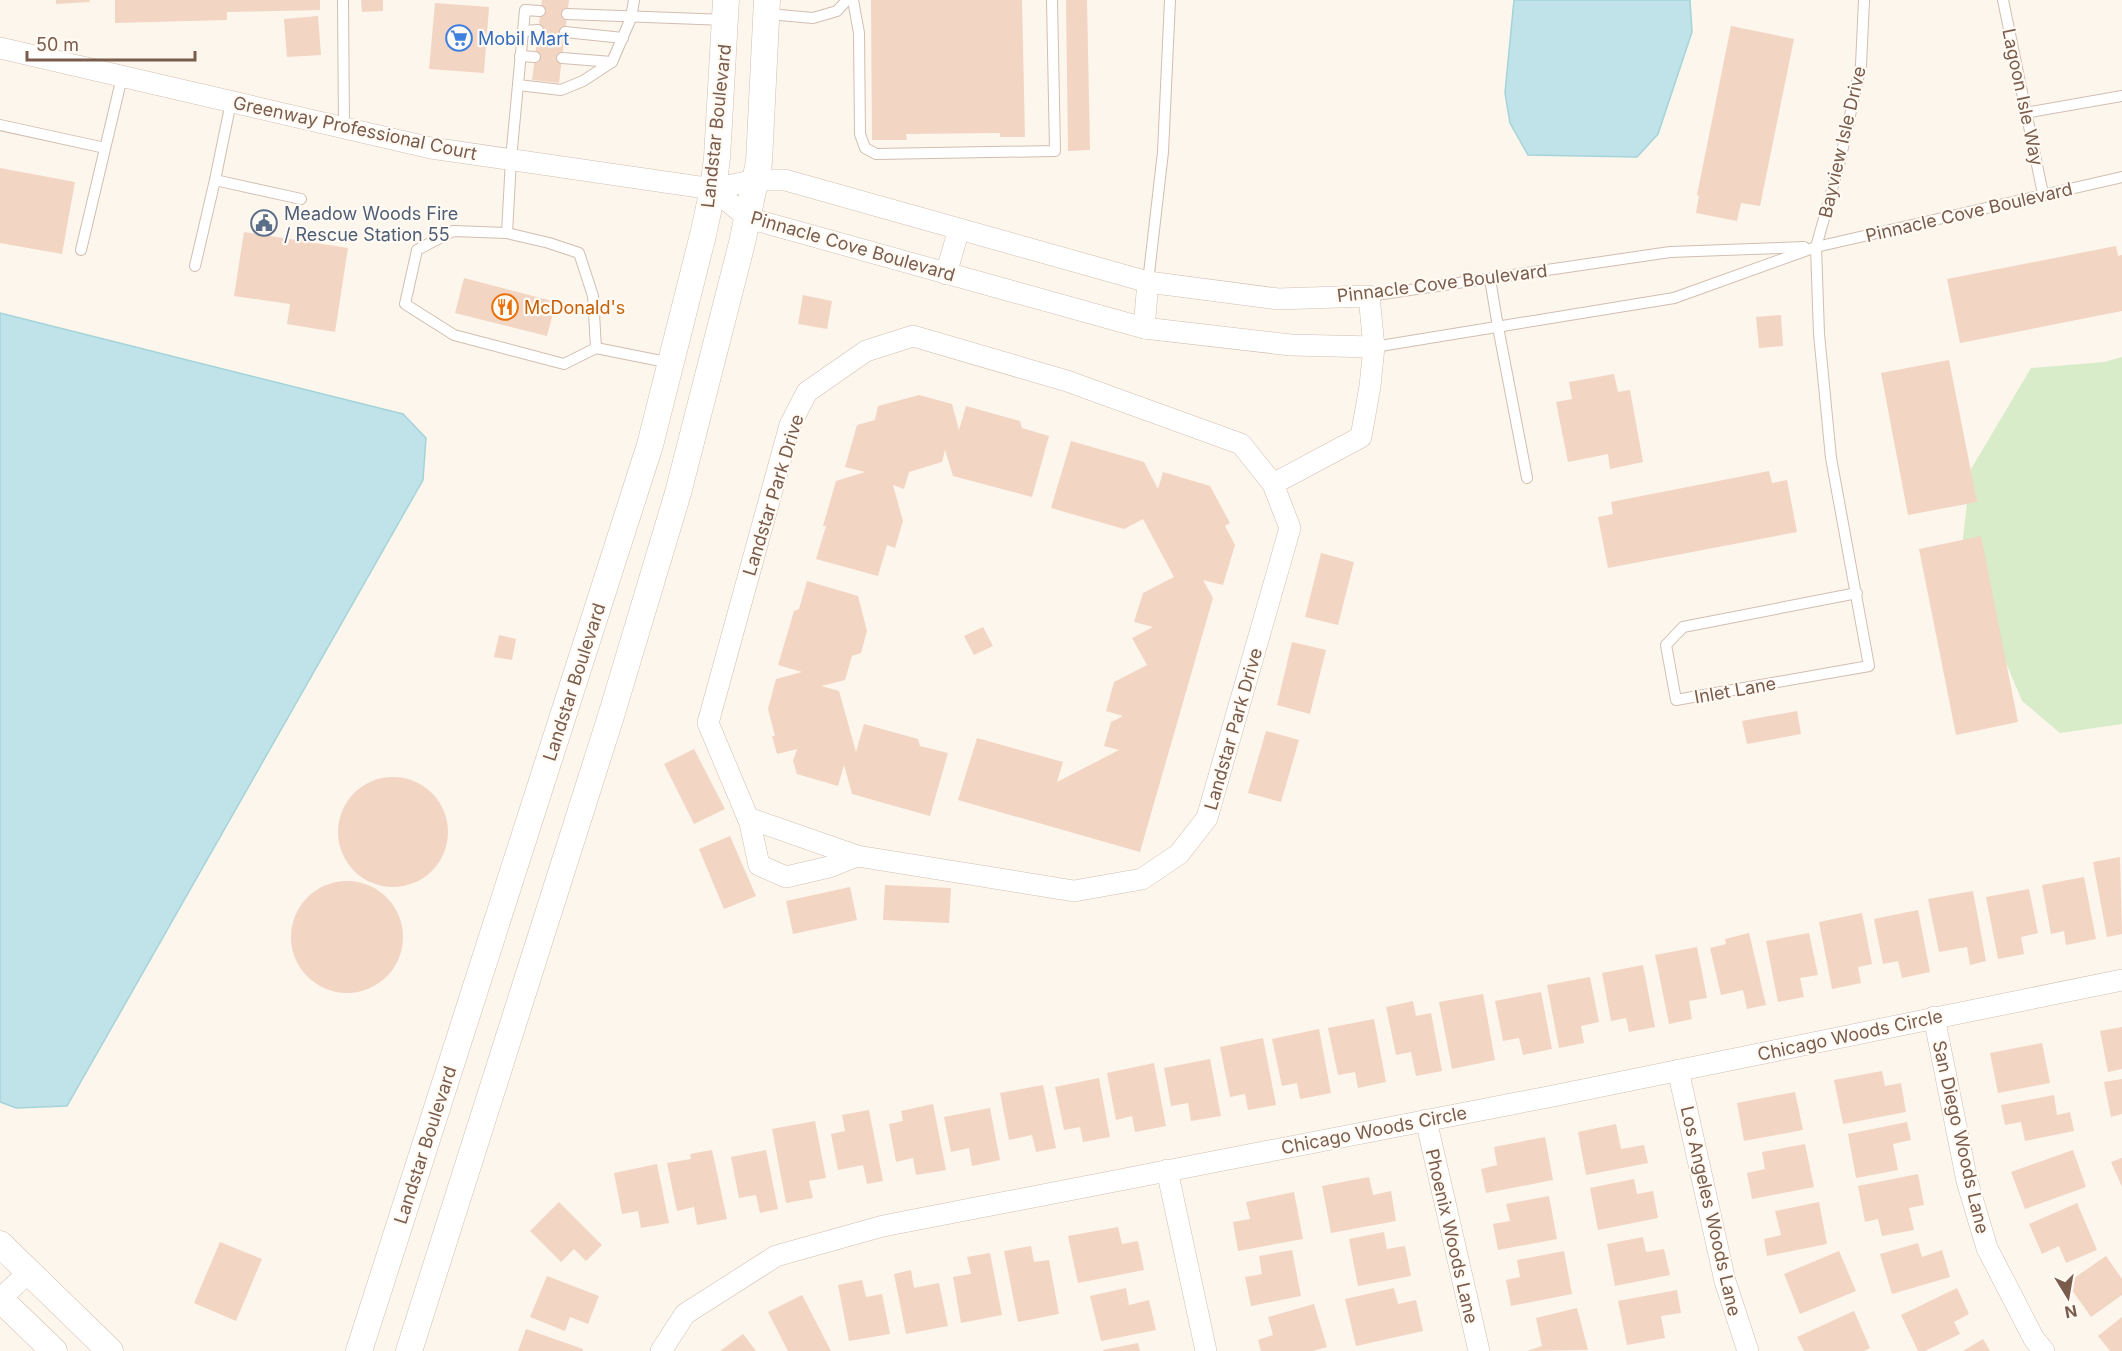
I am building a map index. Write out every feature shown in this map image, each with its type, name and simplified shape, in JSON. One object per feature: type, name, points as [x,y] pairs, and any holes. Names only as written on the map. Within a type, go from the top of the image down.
[{"type":"street","points":[[410,1351],[608,727],[674,504],[756,180],[768,7]]},
{"type":"street","name":"Landstar Boulevard","points":[[359,1351],[650,445],[703,235],[712,189],[717,158],[726,10]]},
{"type":"street","name":"Greenway Professional Court","points":[[0,48],[431,148],[712,189]]},
{"type":"street","name":"Pinnacle Cove Boulevard","points":[[712,189],[756,180],[785,180],[1148,282],[1278,299],[1369,296]]},
{"type":"street","name":"Pinnacle Cove Boulevard","points":[[712,189],[748,218],[1144,328],[1291,345],[1374,347]]},
{"type":"street","points":[[946,273],[959,229]]},
{"type":"street","points":[[1144,328],[1148,282]]},
{"type":"street","points":[[1273,484],[1361,437],[1374,347],[1369,296]]},
{"type":"street","name":"Landstar Park Drive","points":[[748,818],[857,856],[1074,891],[1142,879],[1179,854],[1207,818],[1290,528],[1273,484],[1241,444],[1067,381],[913,336],[866,351],[807,392],[790,425],[708,723],[748,818],[759,865],[786,877],[829,867],[857,856]]},
{"type":"street","name":"Chicago Woods Circle","points":[[661,1351],[685,1314],[776,1256],[883,1226],[1678,1070],[2122,980]]},
{"type":"street","name":"San Diego Woods Lane","points":[[1934,1017],[1967,1181],[1988,1248],[2034,1339],[2044,1351]]},
{"type":"street","name":"Los Angeles Woods Lane","points":[[1678,1070],[1725,1281],[1748,1351]]},
{"type":"street","name":"Phoenix Woods Lane","points":[[1426,1120],[1479,1351]]},
{"type":"street","points":[[1167,1170],[1206,1351]]},
{"type":"street","points":[[0,1244],[110,1351]]},
{"type":"street","points":[[29,1272],[0,1299],[54,1351]]},
{"type":"lane","points":[[343,0],[344,128]]},
{"type":"lane","points":[[518,85],[561,90],[583,81],[612,62],[631,18],[634,0]]},
{"type":"lane","points":[[768,7],[813,18],[837,11],[847,0]]},
{"type":"lane","points":[[854,0],[859,33],[860,134],[865,148],[876,154],[1055,151],[1052,0]]},
{"type":"lane","points":[[1148,282],[1162,152],[1170,0]]},
{"type":"lane","name":"Bayview Isle Drive","points":[[1816,247],[1840,161],[1861,65],[1864,0]]},
{"type":"lane","name":"Lagoon Isle Way","points":[[2003,0],[2043,194]]},
{"type":"lane","points":[[507,233],[511,159],[525,5],[540,11]]},
{"type":"lane","points":[[567,14],[631,18],[726,10]]},
{"type":"lane","points":[[523,31],[538,30]]},
{"type":"lane","points":[[565,32],[622,38]]},
{"type":"lane","points":[[520,57],[535,57]]},
{"type":"lane","points":[[562,58],[612,62]]},
{"type":"lane","points":[[81,250],[122,77]]},
{"type":"lane","points":[[2025,113],[2122,96]]},
{"type":"lane","points":[[195,266],[231,102]]},
{"type":"lane","points":[[0,125],[105,148]]},
{"type":"lane","name":"Pinnacle Cove Boulevard","points":[[1374,347],[1674,298],[1816,247],[2122,177]]},
{"type":"lane","points":[[215,180],[301,199]]},
{"type":"lane","points":[[596,348],[593,296],[579,253],[507,233],[453,231],[417,250],[405,304],[454,336],[564,364],[596,348],[671,363]]},
{"type":"lane","name":"Pinnacle Cove Boulevard","points":[[1369,296],[1671,252],[1816,247]]},
{"type":"lane","name":"Inlet Lane","points":[[1816,247],[1818,334],[1831,458],[1857,593],[1869,666],[1677,700],[1666,645],[1683,627],[1857,593]]},
{"type":"lane","points":[[1491,279],[1527,478]]},
{"type":"green space","points":[[2122,357],[2122,724],[2060,733],[2022,701],[1961,555],[1971,469],[2031,368],[2104,362]]},
{"type":"water","points":[[1514,0],[1690,0],[1692,32],[1658,134],[1637,157],[1528,155],[1510,123],[1505,93]]},
{"type":"water","points":[[0,313],[403,414],[426,438],[423,480],[67,1106],[16,1108],[0,1102]]},
{"type":"building","points":[[56,0],[89,0],[90,2],[56,4]]},
{"type":"building","points":[[115,0],[320,0],[320,10],[227,12],[227,20],[115,23]]},
{"type":"building","points":[[361,0],[383,0],[383,11],[362,12]]},
{"type":"building","points":[[542,0],[569,0],[559,83],[532,80]]},
{"type":"building","points":[[871,0],[1022,0],[1025,137],[1000,137],[1000,133],[906,134],[907,140],[872,140]]},
{"type":"building","points":[[1066,0],[1087,0],[1090,150],[1068,151]]},
{"type":"building","name":"Mobil Mart","points":[[435,3],[489,7],[484,73],[429,69]]},
{"type":"building","points":[[318,16],[321,55],[287,57],[284,19]]},
{"type":"building","points":[[1731,26],[1794,39],[1760,206],[1741,203],[1737,221],[1696,213],[1699,196],[1697,195]]},
{"type":"building","points":[[0,168],[75,182],[62,254],[0,243]]},
{"type":"building","points":[[244,232],[348,248],[335,332],[287,324],[290,304],[234,296]]},
{"type":"building","points":[[2116,246],[2118,256],[2122,255],[2122,311],[1960,343],[1947,279]]},
{"type":"building","name":"McDonald's","points":[[464,278],[556,302],[547,336],[455,313]]},
{"type":"building","points":[[803,295],[832,301],[827,329],[798,324]]},
{"type":"building","points":[[1781,315],[1783,346],[1759,348],[1756,317]]},
{"type":"building","points":[[1949,360],[1977,502],[1908,515],[1881,373]]},
{"type":"building","points":[[1614,374],[1618,392],[1630,390],[1643,462],[1610,469],[1608,454],[1568,462],[1556,402],[1572,399],[1569,382]]},
{"type":"building","points":[[919,395],[952,404],[959,430],[966,406],[1020,421],[1022,428],[1049,436],[1032,497],[953,476],[945,450],[942,462],[909,472],[904,489],[893,485],[903,521],[895,548],[887,545],[878,576],[816,559],[836,481],[865,472],[845,467],[857,425],[875,420],[878,406]]},
{"type":"building","points":[[1071,441],[1144,462],[1158,489],[1163,472],[1210,486],[1230,523],[1225,526],[1235,545],[1223,585],[1203,580],[1213,598],[1140,852],[958,800],[977,738],[1063,762],[1057,782],[1119,750],[1104,746],[1111,722],[1123,716],[1106,711],[1114,682],[1147,665],[1132,638],[1153,627],[1134,622],[1143,593],[1174,577],[1143,519],[1124,529],[1051,508]]},
{"type":"building","points":[[1769,471],[1772,483],[1787,480],[1797,532],[1608,568],[1598,517],[1613,514],[1611,502]]},
{"type":"building","points":[[1981,536],[2018,722],[1956,735],[1919,549]]},
{"type":"building","points":[[1321,553],[1354,562],[1338,625],[1305,617]]},
{"type":"building","points":[[807,581],[858,596],[867,631],[861,653],[852,656],[845,680],[821,686],[839,691],[856,752],[864,724],[918,739],[920,746],[948,753],[930,816],[852,794],[844,765],[838,786],[797,774],[793,761],[797,749],[777,754],[768,709],[776,679],[802,672],[778,665],[794,611],[799,609]]},
{"type":"building","points":[[983,627],[993,646],[974,655],[964,636]]},
{"type":"building","points":[[499,635],[516,639],[512,660],[494,657]]},
{"type":"building","points":[[1292,642],[1326,650],[1310,714],[1277,705]]},
{"type":"building","points":[[1797,711],[1801,734],[1747,744],[1742,721]]},
{"type":"building","points":[[1266,731],[1299,740],[1281,802],[1248,793]]},
{"type":"building","points":[[694,749],[725,809],[694,824],[664,764]]},
{"type":"building","points":[[393,777],[414,781],[432,793],[444,811],[448,832],[444,853],[432,871],[414,883],[393,887],[372,883],[354,871],[342,853],[338,832],[342,811],[354,793],[372,781]]},
{"type":"building","points":[[730,836],[756,896],[724,909],[699,849]]},
{"type":"building","points":[[2120,857],[2122,934],[2107,937],[2093,862]]},
{"type":"building","points":[[2084,877],[2096,939],[2066,945],[2064,931],[2051,934],[2042,885]]},
{"type":"building","points":[[347,881],[368,885],[387,897],[399,916],[403,937],[399,958],[387,977],[368,989],[347,993],[326,989],[307,977],[295,958],[291,937],[295,916],[307,897],[326,885]]},
{"type":"building","points":[[885,885],[951,888],[949,923],[883,920]]},
{"type":"building","points":[[850,887],[857,920],[793,934],[786,901]]},
{"type":"building","points":[[2029,889],[2038,933],[2021,937],[2024,954],[1998,959],[1986,897]]},
{"type":"building","points":[[1973,891],[1986,961],[1970,965],[1967,947],[1939,952],[1928,899]]},
{"type":"building","points":[[1918,910],[1930,972],[1902,978],[1898,961],[1883,964],[1874,919]]},
{"type":"building","points":[[1862,913],[1872,964],[1858,967],[1861,983],[1832,989],[1819,922]]},
{"type":"building","points":[[1749,933],[1766,1005],[1747,1009],[1743,990],[1721,995],[1710,948],[1726,944],[1725,939]]},
{"type":"building","points":[[1809,933],[1818,975],[1800,978],[1804,997],[1778,1002],[1766,941]]},
{"type":"building","points":[[1697,947],[1707,998],[1689,1001],[1692,1019],[1669,1024],[1655,955]]},
{"type":"building","points":[[1643,965],[1655,1027],[1629,1032],[1626,1018],[1611,1021],[1602,973]]},
{"type":"building","points":[[1590,977],[1599,1022],[1581,1026],[1584,1043],[1559,1048],[1547,985]]},
{"type":"building","points":[[1541,992],[1552,1049],[1523,1055],[1519,1038],[1503,1041],[1495,1001]]},
{"type":"building","points":[[1483,994],[1495,1060],[1452,1069],[1439,1002]]},
{"type":"building","points":[[1413,1001],[1416,1016],[1431,1013],[1442,1071],[1416,1076],[1411,1052],[1396,1055],[1386,1007]]},
{"type":"building","points":[[1374,1019],[1386,1082],[1358,1088],[1355,1072],[1338,1075],[1328,1028]]},
{"type":"building","points":[[2122,1027],[2122,1069],[2108,1072],[2100,1031]]},
{"type":"building","points":[[1319,1029],[1331,1093],[1300,1099],[1297,1083],[1282,1086],[1272,1039]]},
{"type":"building","points":[[1263,1038],[1276,1105],[1248,1110],[1245,1094],[1230,1097],[1220,1047]]},
{"type":"building","points":[[2042,1043],[2050,1083],[1998,1093],[1990,1053]]},
{"type":"building","points":[[1210,1059],[1221,1116],[1191,1121],[1188,1103],[1171,1106],[1164,1068]]},
{"type":"building","points":[[1154,1063],[1166,1126],[1135,1132],[1132,1116],[1116,1120],[1107,1073]]},
{"type":"building","points":[[1882,1071],[1885,1086],[1901,1083],[1906,1112],[1843,1124],[1834,1080]]},
{"type":"building","points":[[1099,1078],[1110,1137],[1083,1142],[1080,1127],[1064,1130],[1055,1087]]},
{"type":"building","points":[[2122,1079],[2122,1114],[2111,1117],[2104,1082]]},
{"type":"building","points":[[1043,1085],[1056,1148],[1036,1152],[1032,1135],[1009,1140],[1000,1093]]},
{"type":"building","points":[[1795,1092],[1803,1130],[1744,1141],[1737,1103]]},
{"type":"building","points":[[2054,1095],[2057,1115],[2070,1112],[2074,1131],[2025,1141],[2021,1122],[2005,1125],[2001,1105]]},
{"type":"building","points":[[933,1104],[946,1170],[916,1175],[913,1158],[896,1162],[889,1124],[903,1121],[901,1111]]},
{"type":"building","points":[[990,1108],[1000,1160],[972,1166],[969,1148],[951,1152],[944,1117]]},
{"type":"building","points":[[869,1110],[883,1181],[867,1184],[863,1165],[838,1170],[831,1134],[845,1131],[842,1115]]},
{"type":"building","points":[[815,1121],[826,1178],[809,1181],[813,1198],[786,1203],[772,1129]]},
{"type":"building","points":[[1907,1122],[1911,1140],[1893,1144],[1898,1170],[1856,1178],[1848,1134]]},
{"type":"building","points":[[1616,1124],[1621,1149],[1644,1145],[1648,1163],[1586,1175],[1578,1132]]},
{"type":"building","points":[[1545,1137],[1553,1180],[1486,1193],[1481,1169],[1497,1165],[1494,1147]]},
{"type":"building","points":[[1805,1144],[1814,1187],[1752,1199],[1747,1173],[1765,1169],[1762,1152]]},
{"type":"building","points":[[712,1150],[727,1219],[697,1225],[694,1207],[677,1211],[667,1163],[691,1159],[690,1154]]},
{"type":"building","points":[[766,1150],[778,1209],[760,1213],[756,1195],[739,1198],[731,1157]]},
{"type":"building","points":[[2073,1150],[2086,1187],[2025,1209],[2011,1172]]},
{"type":"building","points":[[2122,1158],[2122,1187],[2111,1162]]},
{"type":"building","points":[[657,1164],[669,1223],[641,1228],[638,1211],[622,1214],[614,1173]]},
{"type":"building","points":[[1918,1174],[1924,1205],[1909,1208],[1914,1230],[1882,1236],[1878,1219],[1865,1222],[1858,1186]]},
{"type":"building","points":[[1369,1177],[1373,1195],[1391,1191],[1396,1221],[1331,1233],[1322,1186]]},
{"type":"building","points":[[1634,1179],[1637,1194],[1653,1191],[1658,1218],[1598,1230],[1590,1188]]},
{"type":"building","points":[[1294,1192],[1303,1239],[1238,1251],[1233,1222],[1250,1219],[1246,1202]]},
{"type":"building","points":[[1549,1196],[1557,1239],[1498,1250],[1493,1224],[1510,1221],[1506,1204]]},
{"type":"building","points":[[559,1202],[602,1245],[586,1261],[574,1249],[561,1262],[530,1231]]},
{"type":"building","points":[[1819,1202],[1827,1244],[1767,1256],[1764,1239],[1781,1235],[1775,1211]]},
{"type":"building","points":[[2077,1203],[2097,1250],[2066,1263],[2059,1246],[2042,1254],[2029,1224]]},
{"type":"building","points":[[1118,1227],[1122,1244],[1138,1241],[1144,1270],[1078,1283],[1068,1236]]},
{"type":"building","points":[[1384,1232],[1387,1249],[1405,1246],[1411,1276],[1358,1286],[1349,1239]]},
{"type":"building","points":[[1643,1237],[1646,1252],[1664,1249],[1670,1275],[1615,1286],[1607,1244]]},
{"type":"building","points":[[220,1242],[262,1259],[236,1321],[194,1303]]},
{"type":"building","points":[[1918,1243],[1922,1257],[1942,1250],[1950,1277],[1892,1294],[1880,1254]]},
{"type":"building","points":[[1031,1246],[1034,1262],[1049,1260],[1059,1314],[1018,1322],[1004,1251]]},
{"type":"building","points":[[1292,1250],[1301,1296],[1251,1306],[1245,1277],[1262,1274],[1259,1256]]},
{"type":"building","points":[[1564,1251],[1572,1294],[1511,1306],[1506,1280],[1520,1277],[1517,1260]]},
{"type":"building","points":[[1839,1251],[1856,1291],[1800,1314],[1784,1274]]},
{"type":"building","points":[[990,1253],[1002,1315],[961,1323],[953,1277],[971,1274],[967,1257]]},
{"type":"building","points":[[2106,1256],[2122,1279],[2122,1295],[2091,1317],[2067,1283]]},
{"type":"building","points":[[911,1270],[914,1288],[939,1283],[948,1326],[906,1334],[894,1274]]},
{"type":"building","points":[[547,1276],[599,1296],[588,1324],[570,1317],[565,1331],[530,1317]]},
{"type":"building","points":[[862,1280],[866,1297],[882,1294],[890,1334],[849,1341],[838,1285]]},
{"type":"building","points":[[1126,1288],[1129,1305],[1149,1300],[1156,1330],[1101,1341],[1090,1296]]},
{"type":"building","points":[[1394,1288],[1398,1304],[1416,1300],[1423,1331],[1356,1346],[1345,1299]]},
{"type":"building","points":[[1957,1288],[1969,1314],[1954,1322],[1960,1334],[1925,1351],[1918,1351],[1901,1315]]},
{"type":"building","points":[[1677,1290],[1681,1313],[1661,1316],[1665,1338],[1627,1345],[1618,1301]]},
{"type":"building","points":[[802,1295],[831,1351],[788,1351],[768,1312]]},
{"type":"building","points":[[1314,1304],[1327,1347],[1313,1351],[1261,1351],[1258,1340],[1273,1335],[1268,1317]]},
{"type":"building","points":[[1577,1308],[1588,1350],[1527,1351],[1542,1346],[1536,1318]]},
{"type":"building","points":[[1854,1311],[1870,1348],[1864,1351],[1804,1351],[1797,1337]]},
{"type":"building","points":[[2122,1317],[2122,1351],[2110,1351],[2098,1336]]},
{"type":"building","points":[[526,1329],[583,1349],[583,1351],[518,1351]]},
{"type":"building","points":[[743,1334],[756,1351],[720,1351]]},
{"type":"building","points":[[1983,1339],[1990,1351],[1963,1351]]},
{"type":"building","points":[[1138,1343],[1140,1351],[1103,1351],[1103,1350]]},
{"type":"place","name":"Mobil Mart","points":[[459,38]]},
{"type":"place","name":"Meadow Woods Fire / Rescue Station 55","points":[[264,223]]},
{"type":"place","name":"McDonald's","points":[[505,307]]}]
